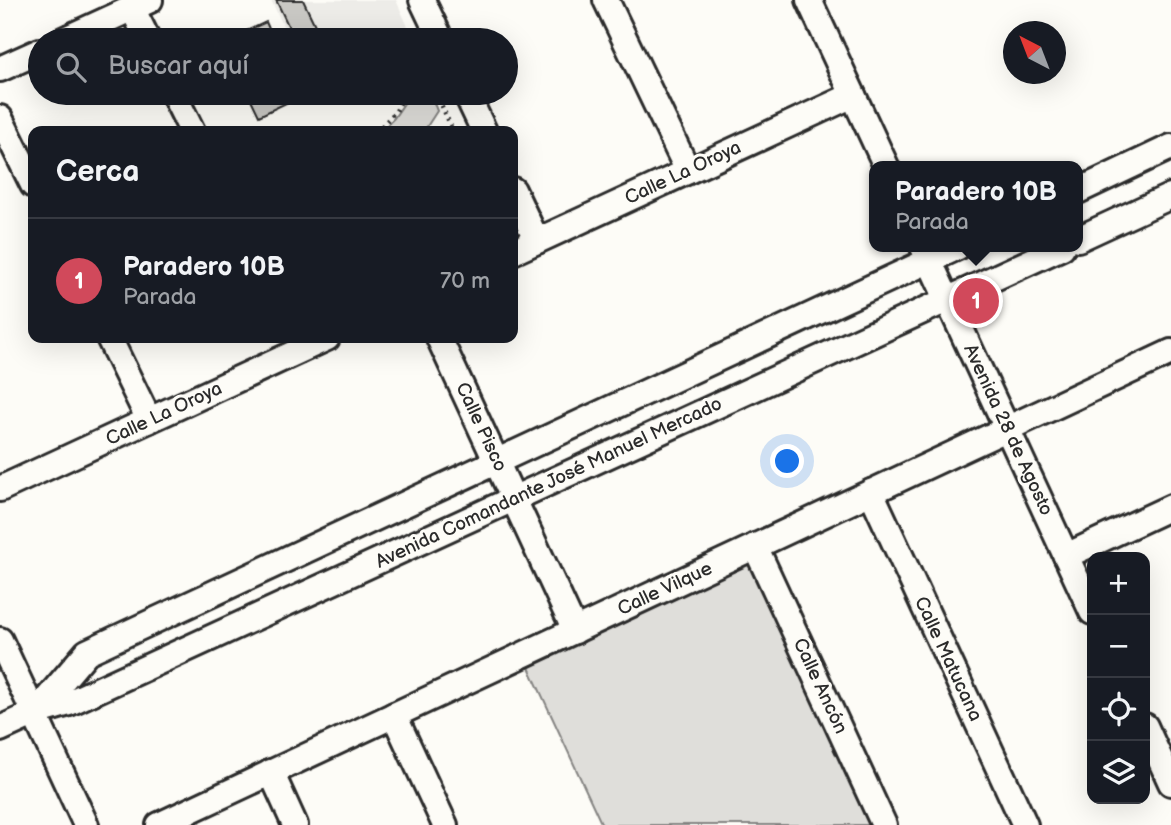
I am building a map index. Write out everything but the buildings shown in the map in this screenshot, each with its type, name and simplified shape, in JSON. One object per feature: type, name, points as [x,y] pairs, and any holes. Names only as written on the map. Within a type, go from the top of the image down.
[{"type":"street","points":[[422,0],[435,28]]},
{"type":"street","points":[[606,0],[688,171]]},
{"type":"street","points":[[809,0],[884,161]]},
{"type":"street","points":[[89,28],[141,4],[146,28]]},
{"type":"street","points":[[0,69],[28,56]]},
{"type":"street","name":"Calle La Oroya","points":[[518,250],[853,95]]},
{"type":"street","points":[[179,105],[190,126]]},
{"type":"street","points":[[472,105],[482,126]]},
{"type":"street","points":[[0,118],[28,175]]},
{"type":"street","points":[[1083,188],[1171,147]]},
{"type":"street","points":[[1083,236],[1171,195]]},
{"type":"street","points":[[518,201],[537,241]]},
{"type":"street","name":"Avenida Comandante José Manuel Mercado","points":[[0,729],[35,713],[69,704],[1051,252]]},
{"type":"street","name":"Avenida 28 de Agosto","points":[[926,253],[1087,601]]},
{"type":"street","name":"Avenida Comandante José Manuel Mercado","points":[[35,713],[87,652],[497,461],[926,253]]},
{"type":"street","points":[[111,343],[149,420]]},
{"type":"street","name":"Calle Pisco","points":[[441,343],[575,631]]},
{"type":"street","name":"Calle La Oroya","points":[[0,489],[149,420],[295,344]]},
{"type":"street","name":"Calle Vilque","points":[[159,825],[1171,352]]},
{"type":"street","name":"Calle Matucana","points":[[871,492],[1025,825]]},
{"type":"street","points":[[1066,556],[1171,507]]},
{"type":"street","name":"Calle Ancón","points":[[755,547],[884,825]]},
{"type":"street","points":[[0,640],[86,825]]},
{"type":"street","points":[[394,715],[445,825]]},
{"type":"street","points":[[1150,737],[1171,783]]},
{"type":"street","points":[[271,772],[295,825]]},
{"type":"path","points":[[382,126],[399,105]]},
{"type":"path","points":[[441,105],[451,126]]},
{"type":"shaded area","points":[[271,0],[396,0],[409,28],[284,28]]},
{"type":"shaded area","points":[[403,105],[435,105],[437,111],[427,126],[386,126]]},
{"type":"shaded area","points":[[747,560],[871,825],[602,825],[527,663]]},
{"type":"place","name":"Paradero 10B","points":[[976,301]]}]
